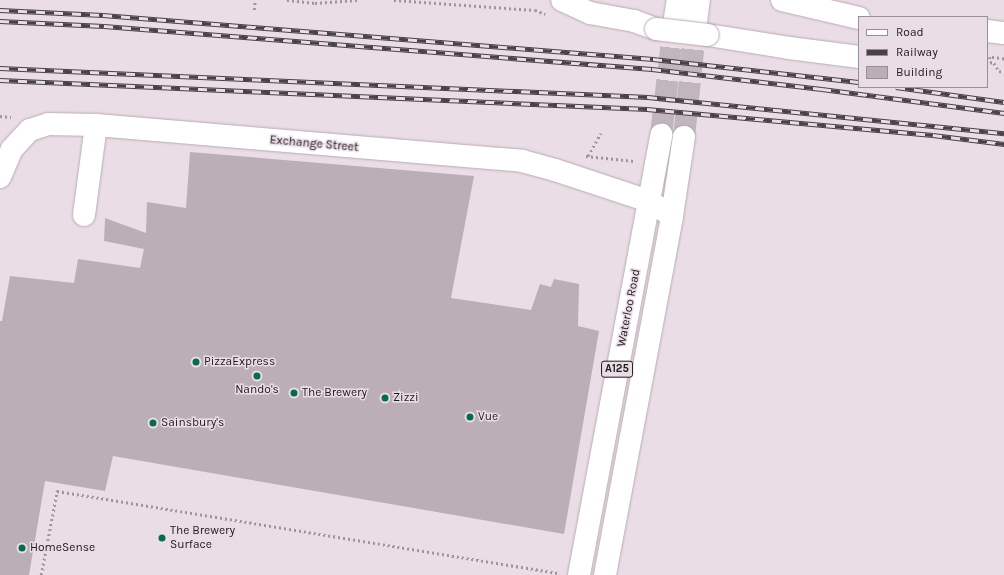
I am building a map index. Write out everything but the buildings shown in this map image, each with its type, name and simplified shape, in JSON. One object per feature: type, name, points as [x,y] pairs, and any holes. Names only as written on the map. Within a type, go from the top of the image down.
[{"type":"main road","points":[[665,26],[678,0]]},
{"type":"main road","points":[[700,0],[702,29]]},
{"type":"main road","points":[[782,0],[858,18]]},
{"type":"main road","points":[[557,8],[665,26],[702,29],[789,48],[858,57]]},
{"type":"main road","points":[[988,31],[1004,33]]},
{"type":"main road","name":"Exchange Street","points":[[0,177],[12,149],[30,130],[48,124],[96,125],[522,161],[555,170],[649,201],[672,216]]},
{"type":"main road","points":[[84,215],[96,125]]},
{"type":"main road","name":"Waterloo Road","points":[[579,575],[661,135]]},
{"type":"main road","name":"Waterloo Road","points":[[605,575],[672,216],[684,137]]},
{"type":"path","points":[[254,10],[255,0]]},
{"type":"path","points":[[287,0],[315,3],[357,0]]},
{"type":"path","points":[[394,0],[535,10],[557,8]]},
{"type":"path","points":[[1004,59],[990,57],[990,62],[994,63],[999,71],[1004,72]]},
{"type":"path","points":[[588,156],[601,133]]},
{"type":"path","points":[[41,575],[57,491],[565,575]]},
{"type":"tunnel","points":[[684,137],[696,23]]},
{"type":"tunnel","points":[[661,135],[674,24]]},
{"type":"railway","points":[[0,10],[103,15],[653,59],[858,82]]},
{"type":"railway","points":[[0,21],[104,26],[652,69],[822,89],[1004,113]]},
{"type":"railway","points":[[0,68],[648,97],[1004,133]]},
{"type":"railway","points":[[0,80],[647,109],[933,135],[1004,144]]},
{"type":"railway","points":[[903,88],[1004,102]]},
{"type":"place","name":"PizzaExpress","points":[[196,362]]},
{"type":"place","name":"Nando's","points":[[257,376]]},
{"type":"place","name":"The Brewery","points":[[294,393]]},
{"type":"place","name":"Zizzi","points":[[385,398]]},
{"type":"place","name":"Vue","points":[[470,417]]},
{"type":"place","name":"Sainsbury's","points":[[153,423]]},
{"type":"place","name":"The Brewery Surface","points":[[162,538]]},
{"type":"place","name":"HomeSense","points":[[22,548]]}]
